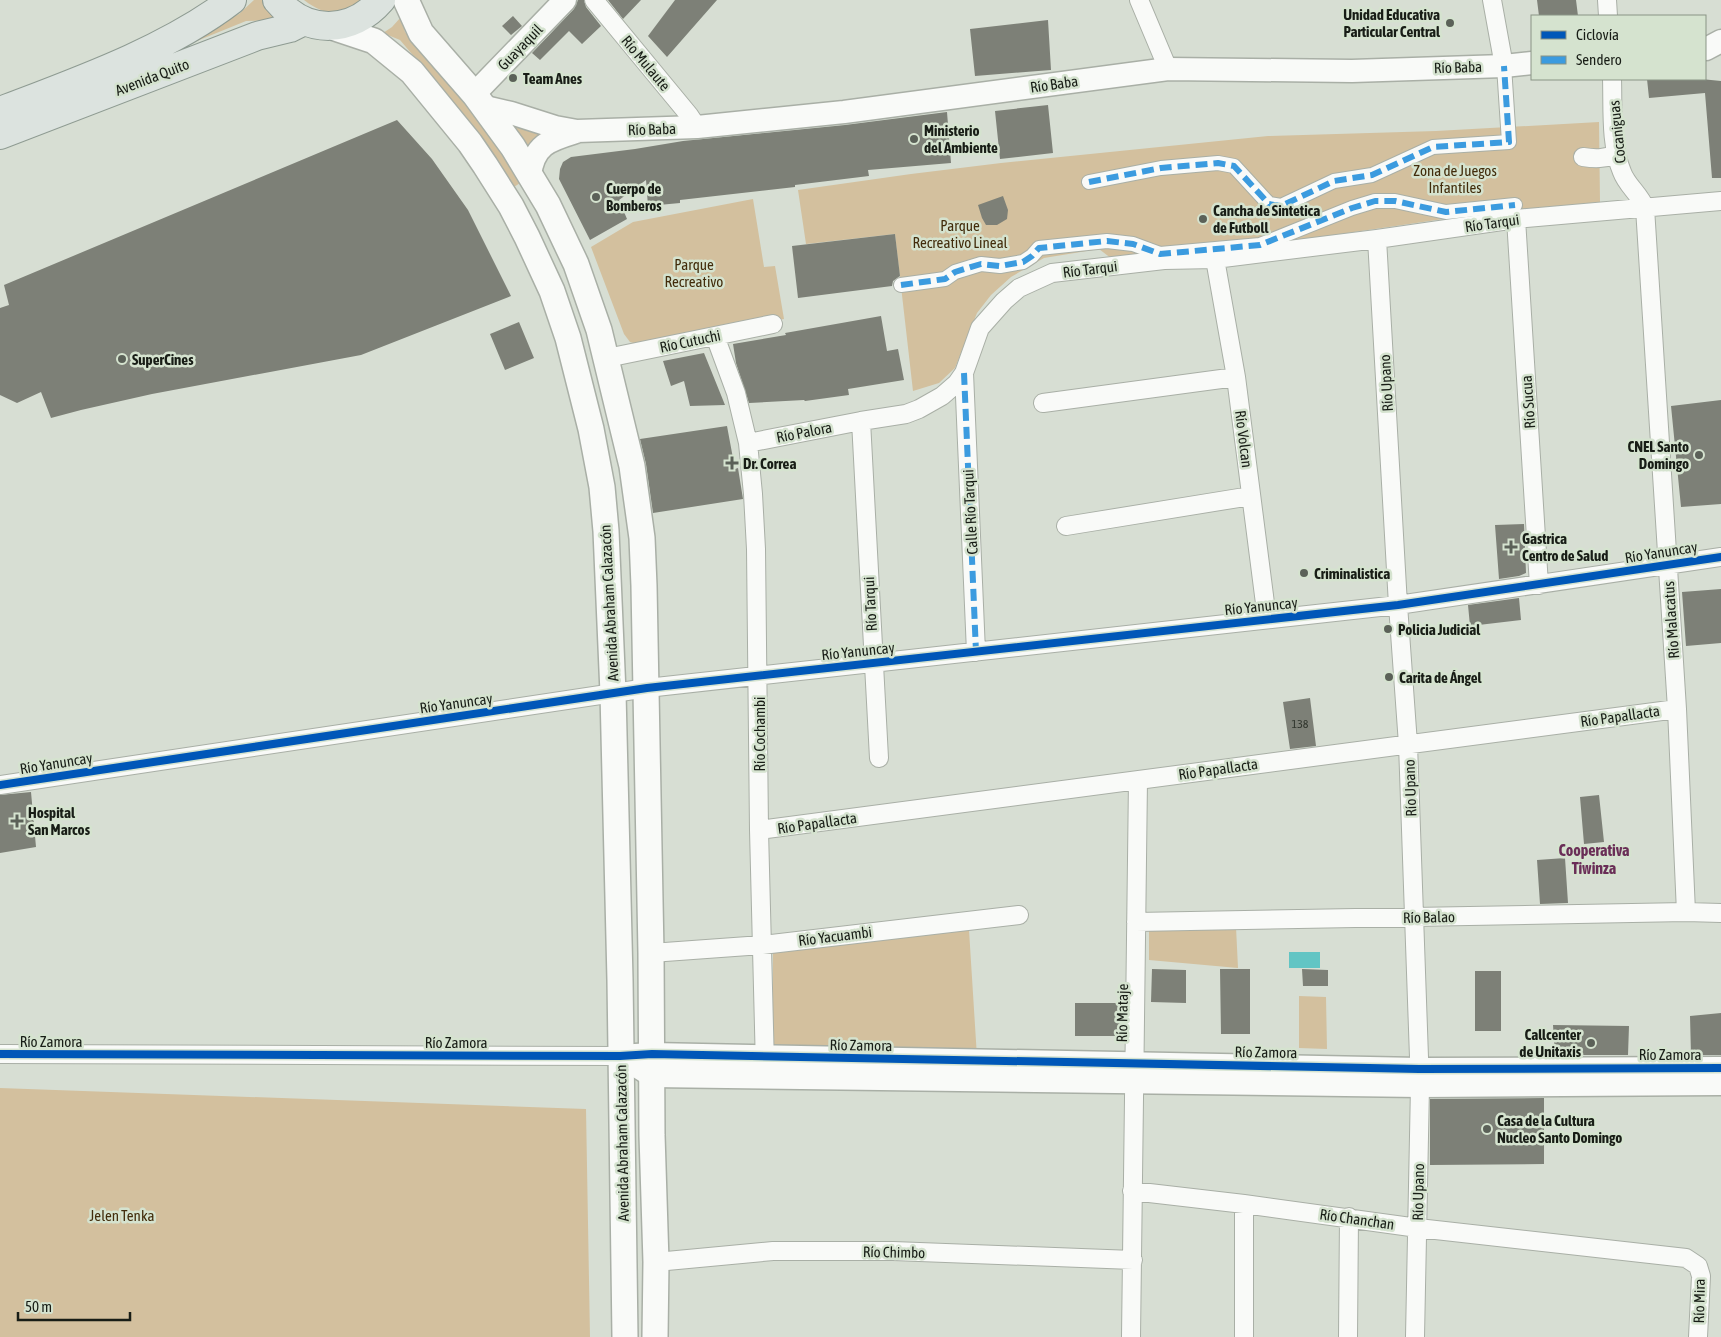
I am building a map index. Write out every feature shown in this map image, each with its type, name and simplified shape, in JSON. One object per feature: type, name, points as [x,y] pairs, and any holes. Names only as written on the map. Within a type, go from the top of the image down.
[{"type":"main road","name":"Avenida Quito","points":[[0,111],[85,78],[138,54],[195,24],[232,0]]},
{"type":"main road","points":[[277,0],[284,8],[304,21],[318,26],[332,27],[353,22],[372,11],[381,0]]},
{"type":"main road","name":"Avenida Abraham Calazacón","points":[[406,0],[421,33],[480,101],[548,205],[576,264],[599,330],[632,466],[638,505],[644,586],[647,688],[652,1134],[656,1262],[655,1337]]},
{"type":"main road","name":"Avenida Quito","points":[[0,135],[250,38],[270,31],[290,28],[304,21]]},
{"type":"main road","name":"Avenida Abraham Calazacón","points":[[332,27],[374,41],[412,72],[470,143],[527,237],[552,291],[568,338],[591,429],[602,487],[606,532],[613,693],[620,960],[625,1337]]},
{"type":"main road","points":[[508,203],[534,181]]},
{"type":"street","name":"Guayaquil","points":[[480,101],[480,88],[565,0]]},
{"type":"street","name":"Río Mulaute","points":[[594,0],[697,127]]},
{"type":"street","points":[[1139,0],[1168,69]]},
{"type":"street","points":[[1089,182],[1161,168],[1218,163],[1234,166],[1269,204],[1281,206],[1334,180],[1372,175],[1433,147],[1509,142],[1504,66],[1492,0]]},
{"type":"street","points":[[1607,0],[1608,15]]},
{"type":"street","name":"Río Baba","points":[[480,101],[555,127],[577,131],[697,127],[844,112],[1168,69],[1352,71],[1504,66],[1531,63]]},
{"type":"street","name":"Cocaniguas","points":[[1612,80],[1616,154],[1626,181],[1642,199],[1645,208]]},
{"type":"street","name":"Río Baba","points":[[534,181],[533,162],[540,148],[546,142],[577,131]]},
{"type":"street","points":[[1583,157],[1594,159],[1606,158],[1616,154]]},
{"type":"street","points":[[901,285],[945,279],[955,272],[981,264],[1000,266],[1023,262],[1039,248],[1107,241],[1133,244],[1160,254],[1260,245],[1352,208],[1375,201],[1395,201],[1446,212],[1516,212]]},
{"type":"street","name":"Río Tarqui","points":[[879,758],[861,421],[906,414],[942,396],[957,383],[964,373],[980,328],[1004,300],[1019,288],[1052,273],[1164,260],[1215,259],[1378,239],[1516,212],[1645,208],[1721,201]]},
{"type":"street","name":"Río Malacatus","points":[[1645,208],[1677,709],[1686,912]]},
{"type":"street","name":"Río Sucua","points":[[1516,212],[1539,584]]},
{"type":"street","name":"Río Upano","points":[[1378,239],[1398,605],[1408,744],[1420,1078],[1415,1337]]},
{"type":"street","name":"Río Volcan","points":[[1215,259],[1236,377],[1267,620]]},
{"type":"street","name":"Río Cutuchi","points":[[607,358],[774,324]]},
{"type":"street","name":"Río Cochambi","points":[[715,336],[736,393],[748,442],[753,494],[756,549],[759,830],[765,1067]]},
{"type":"street","name":"Calle Río Tarqui","points":[[964,373],[976,652]]},
{"type":"street","points":[[1043,403],[1236,377]]},
{"type":"street","name":"Río Palora","points":[[748,442],[861,421]]},
{"type":"street","points":[[1066,526],[1251,496]]},
{"type":"street","name":"Río Yanuncay","points":[[0,785],[647,688],[1398,605],[1721,557]]},
{"type":"street","name":"Río Papallacta","points":[[759,830],[1677,709]]},
{"type":"street","name":"Río Mataje","points":[[1132,1337],[1132,1191],[1138,780]]},
{"type":"street","name":"Río Balao","points":[[1136,922],[1686,912],[1721,913]]},
{"type":"street","name":"Río Yacuambi","points":[[651,953],[762,945],[1019,915]]},
{"type":"street","name":"Río Zamora","points":[[0,1054],[620,1056],[652,1065],[1721,1084]]},
{"type":"street","name":"Río Zamora","points":[[1420,1078],[1721,1068]]},
{"type":"street","name":"Río Chanchan","points":[[1132,1191],[1348,1217],[1418,1228],[1677,1256],[1686,1258],[1698,1266]]},
{"type":"street","points":[[1244,1204],[1244,1337]]},
{"type":"street","points":[[1348,1217],[1348,1337]]},
{"type":"street","name":"Río Chimbo","points":[[656,1262],[773,1251],[893,1251],[1132,1260]]},
{"type":"street","name":"Río Mira","points":[[1698,1266],[1701,1276],[1698,1337]]},
{"type":"green space","points":[[254,0],[265,0],[280,20],[246,21],[0,121],[239,14]]},
{"type":"green space","points":[[304,0],[369,0],[352,9],[337,13],[322,10]]},
{"type":"green space","points":[[401,17],[405,32],[470,107],[523,181],[514,187],[462,113],[400,40],[383,33]]},
{"type":"green space","points":[[506,117],[549,133],[532,150]]},
{"type":"green space","name":"Parque Recreativo Lineal","points":[[1599,122],[1600,202],[1450,218],[1279,243],[1116,262],[1099,249],[1044,258],[1011,277],[991,295],[977,313],[955,368],[939,383],[913,391],[895,234],[806,244],[798,190],[1001,163],[1268,136],[1436,131]]},
{"type":"green space","name":"Parque Recreativo","points":[[753,199],[764,267],[775,266],[784,319],[640,345],[630,342],[624,334],[591,247],[633,222]]},
{"type":"green space","points":[[1149,924],[1236,927],[1238,968],[1149,960]]},
{"type":"green space","points":[[969,930],[977,1057],[773,1053],[773,952]]},
{"type":"green space","points":[[1299,996],[1326,997],[1327,1049],[1299,1048]]},
{"type":"green space","name":"Jelen Tenka","points":[[0,1088],[586,1109],[590,1337],[0,1337]]},
{"type":"water","points":[[1289,952],[1320,952],[1320,968],[1289,968]]},
{"type":"building","points":[[578,0],[584,0],[586,7],[601,26],[582,44],[569,31],[540,60],[532,53],[574,9]]},
{"type":"building","points":[[608,0],[641,0],[623,19]]},
{"type":"building","points":[[675,0],[717,0],[667,57],[648,36]]},
{"type":"building","points":[[1537,0],[1576,0],[1578,15],[1539,15]]},
{"type":"building","points":[[513,16],[522,26],[511,35],[502,26]]},
{"type":"building","points":[[1048,20],[1051,70],[975,76],[970,29]]},
{"type":"building","points":[[1647,80],[1721,81],[1721,178],[1712,178],[1705,93],[1649,98]]},
{"type":"building","points":[[1048,105],[1053,153],[1000,159],[995,111]]},
{"type":"building","points":[[947,112],[951,163],[868,170],[869,176],[795,185],[795,187],[680,200],[680,203],[648,206],[646,180],[619,200],[627,219],[590,240],[559,179],[563,162],[571,157],[683,141],[845,125]]},
{"type":"building","points":[[397,120],[432,159],[468,210],[511,296],[361,355],[152,394],[51,418],[41,392],[17,403],[0,395],[0,308],[9,305],[4,285]]},
{"type":"building","points":[[1003,196],[1008,210],[1007,219],[997,225],[986,225],[978,205]]},
{"type":"building","points":[[895,234],[900,276],[893,281],[892,286],[798,298],[792,246]]},
{"type":"building","points":[[881,316],[887,351],[898,349],[904,380],[848,389],[849,395],[805,401],[749,403],[736,363],[733,344]]},
{"type":"building","points":[[519,322],[534,358],[505,370],[490,334]]},
{"type":"building","points":[[704,353],[725,405],[690,406],[684,381],[671,386],[663,361]]},
{"type":"building","name":"CNEL Santo Domingo","points":[[1721,400],[1721,504],[1681,507],[1671,406]]},
{"type":"building","points":[[727,426],[735,469],[738,468],[743,499],[653,513],[646,464],[640,439]]},
{"type":"building","name":"Gastrica Centro de Salud","points":[[1524,524],[1526,573],[1499,579],[1495,525]]},
{"type":"building","points":[[1721,589],[1721,643],[1686,646],[1682,592]]},
{"type":"building","points":[[1519,598],[1521,620],[1470,626],[1468,605]]},
{"type":"building","points":[[1310,698],[1316,746],[1290,749],[1283,702]]},
{"type":"building","name":"Hospital San Marcos","points":[[31,792],[36,847],[0,853],[0,795]]},
{"type":"building","points":[[1599,795],[1604,842],[1584,844],[1580,797]]},
{"type":"building","points":[[1565,858],[1568,903],[1540,904],[1537,860]]},
{"type":"building","points":[[1152,969],[1186,970],[1186,1003],[1151,1002]]},
{"type":"building","points":[[1220,969],[1250,969],[1250,1034],[1221,1034]]},
{"type":"building","points":[[1302,969],[1328,970],[1328,986],[1303,986]]},
{"type":"building","points":[[1475,971],[1501,971],[1501,1031],[1475,1031]]},
{"type":"building","points":[[1075,1003],[1125,1003],[1124,1036],[1075,1036]]},
{"type":"building","points":[[1721,1013],[1721,1055],[1691,1055],[1690,1016]]},
{"type":"building","name":"Callcenter de Unitaxis","points":[[1553,1025],[1629,1026],[1628,1055],[1555,1055]]},
{"type":"building","name":"Casa de la Cultura Nucleo Santo Domingo","points":[[1544,1098],[1544,1164],[1430,1165],[1430,1099]]},
{"type":"marked path","points":[[1089,182],[1161,168],[1218,163],[1234,166],[1269,204],[1281,206],[1334,181],[1372,175],[1433,147],[1509,142],[1504,66]]},
{"type":"marked path","points":[[901,285],[945,279],[955,272],[981,264],[1000,266],[1023,262],[1039,248],[1107,241],[1133,244],[1160,254],[1260,245],[1352,208],[1375,201],[1395,201],[1446,212],[1515,205]]},
{"type":"marked path","points":[[964,373],[976,652]]},
{"type":"cycle path","points":[[0,785],[647,688],[1398,605],[1721,557]]},
{"type":"cycle path","points":[[0,1054],[620,1056],[652,1054],[1419,1069],[1721,1068]]},
{"type":"place","name":"Unidad Educativa Particular Central","points":[[1450,23]]},
{"type":"place","name":"Team Anes","points":[[513,78]]},
{"type":"place","name":"Ministerio del Ambiente","points":[[914,139]]},
{"type":"place","name":"Cuerpo de Bomberos","points":[[596,197]]},
{"type":"place","name":"Cancha de Sintetica de Futboll","points":[[1203,219]]},
{"type":"place","name":"SuperCines","points":[[122,359]]},
{"type":"place","name":"CNEL Santo Domingo","points":[[1699,455]]},
{"type":"place","name":"Dr. Correa","points":[[732,463]]},
{"type":"place","name":"Gastrica Centro de Salud","points":[[1511,547]]},
{"type":"place","name":"Criminalistica","points":[[1304,573]]},
{"type":"place","name":"Policia Judicial","points":[[1388,629]]},
{"type":"place","name":"Carita de Ángel","points":[[1389,677]]},
{"type":"place","name":"Hospital San Marcos","points":[[17,821]]},
{"type":"place","name":"Callcenter de Unitaxis","points":[[1591,1043]]},
{"type":"place","name":"Casa de la Cultura Nucleo Santo Domingo","points":[[1487,1129]]},
{"type":"district","name":"Cooperativa Tiwinza","points":[[1594,859]]},
{"type":"park label","name":"Zona de Juegos Infantiles","points":[[1455,178]]}]
